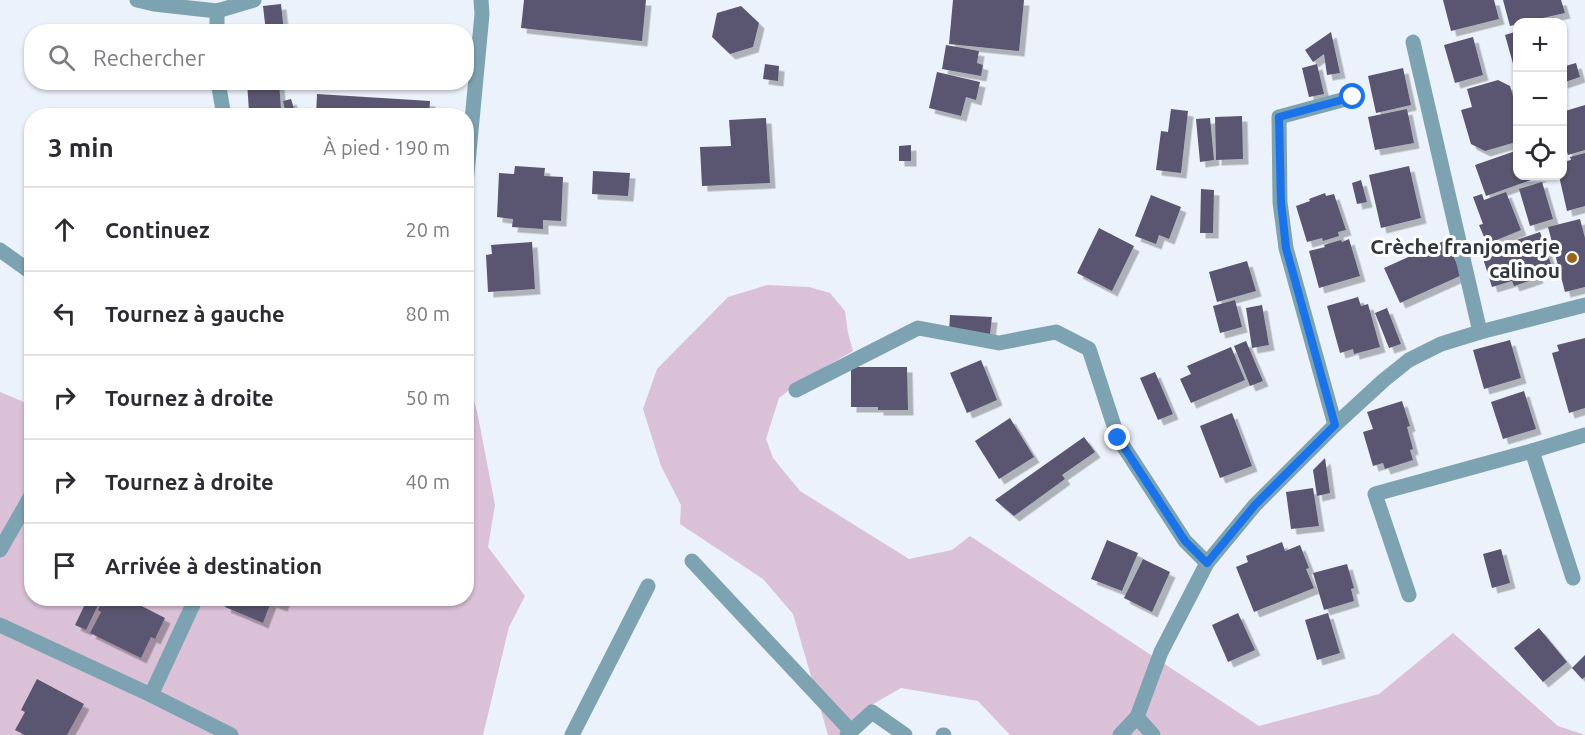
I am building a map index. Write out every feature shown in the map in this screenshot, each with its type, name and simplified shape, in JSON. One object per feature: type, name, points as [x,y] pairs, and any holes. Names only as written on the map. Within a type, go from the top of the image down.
[{"type":"street","points":[[137,0],[216,11],[254,0]]},
{"type":"street","points":[[473,108],[481,26],[481,0]]},
{"type":"street","points":[[216,11],[217,24]]},
{"type":"street","points":[[1413,42],[1480,332]]},
{"type":"street","points":[[219,90],[223,108]]},
{"type":"street","points":[[1335,425],[1286,248],[1281,202],[1279,117],[1353,97]]},
{"type":"street","points":[[0,250],[24,267]]},
{"type":"street","points":[[1120,735],[1137,717],[1161,652],[1207,563],[1255,505],[1335,425],[1409,360],[1441,344],[1585,305]]},
{"type":"street","points":[[796,390],[918,328],[999,343],[1056,332],[1089,349],[1118,438],[1185,541],[1207,563]]},
{"type":"street","points":[[1409,596],[1375,494],[1585,435]]},
{"type":"street","points":[[1532,451],[1573,578]]},
{"type":"street","points":[[0,550],[24,508]]},
{"type":"street","points":[[692,561],[849,733],[872,712],[905,735]]},
{"type":"street","points":[[572,735],[648,586]]},
{"type":"street","points":[[151,694],[192,606]]},
{"type":"street","points":[[0,625],[151,694],[231,735]]},
{"type":"street","points":[[1137,717],[1153,735]]},
{"type":"shaded area","points":[[767,285],[809,287],[830,293],[845,311],[853,351],[794,386],[779,398],[766,439],[773,458],[800,491],[909,559],[952,550],[970,536],[1259,726],[1379,694],[1453,633],[1558,726],[1585,735],[1010,735],[978,701],[901,688],[870,706],[842,735],[828,735],[793,614],[763,579],[680,524],[681,505],[661,466],[643,409],[657,369],[728,297]]},
{"type":"shaded area","points":[[0,392],[24,402],[24,606],[474,606],[474,400],[495,505],[488,547],[525,596],[509,627],[483,735],[0,735]]},
{"type":"building","points":[[524,0],[646,0],[642,41],[521,28]]},
{"type":"building","points":[[953,0],[1024,0],[1019,51],[949,44]]},
{"type":"building","points":[[1443,0],[1494,0],[1499,19],[1451,31]]},
{"type":"building","points":[[1503,0],[1561,0],[1565,13],[1543,18],[1513,18],[1513,25],[1510,26]]},
{"type":"building","points":[[281,4],[283,24],[265,24],[263,6]]},
{"type":"building","points":[[741,6],[759,23],[753,47],[730,54],[712,37],[717,13]]},
{"type":"building","points":[[1331,32],[1340,73],[1327,75],[1324,54],[1313,62],[1305,50]]},
{"type":"building","points":[[1513,33],[1513,64],[1505,35]]},
{"type":"building","points":[[1473,37],[1483,75],[1455,83],[1444,45]]},
{"type":"building","points":[[946,45],[979,51],[977,63],[983,65],[981,76],[942,69]]},
{"type":"building","points":[[1576,63],[1580,77],[1567,81],[1567,66]]},
{"type":"building","points":[[765,64],[779,66],[778,81],[763,79]]},
{"type":"building","points":[[1317,64],[1324,94],[1309,97],[1302,68]]},
{"type":"building","points":[[1403,68],[1411,105],[1376,113],[1368,76]]},
{"type":"building","points":[[937,72],[980,82],[976,100],[966,97],[961,116],[929,108]]},
{"type":"building","points":[[1498,80],[1510,86],[1513,96],[1513,143],[1485,151],[1471,144],[1461,110],[1472,107],[1467,89]]},
{"type":"building","points":[[248,90],[280,90],[281,108],[249,108]]},
{"type":"building","points":[[317,94],[430,101],[430,108],[316,108]]},
{"type":"building","points":[[291,99],[294,108],[284,108],[283,101]]},
{"type":"building","points":[[1585,105],[1585,150],[1568,155],[1567,152],[1567,110]]},
{"type":"building","points":[[1171,109],[1188,111],[1181,173],[1156,170],[1161,131],[1168,132]]},
{"type":"building","points":[[1407,109],[1414,143],[1375,150],[1368,117]]},
{"type":"building","points":[[1242,116],[1243,159],[1216,160],[1215,117]]},
{"type":"building","points":[[766,118],[770,183],[702,186],[700,147],[731,146],[729,120]]},
{"type":"building","points":[[1210,118],[1214,160],[1200,162],[1196,119]]},
{"type":"building","points":[[911,145],[911,161],[899,161],[899,146]]},
{"type":"building","points":[[1513,152],[1513,180],[1531,180],[1486,196],[1475,165]]},
{"type":"building","points":[[1585,153],[1585,206],[1567,211],[1560,180],[1567,180],[1567,161],[1571,160],[1570,157]]},
{"type":"building","points":[[515,166],[545,168],[544,176],[563,177],[561,221],[543,220],[543,229],[512,227],[513,219],[497,217],[499,173],[514,174]]},
{"type":"building","points":[[1409,166],[1421,218],[1381,228],[1369,175]]},
{"type":"building","points":[[593,171],[630,173],[628,196],[592,194]]},
{"type":"building","points":[[1361,180],[1367,202],[1357,204],[1352,183]]},
{"type":"building","points":[[1542,182],[1553,219],[1530,226],[1519,189]]},
{"type":"building","points":[[1201,189],[1214,190],[1213,233],[1200,233]]},
{"type":"building","points":[[1506,192],[1521,230],[1487,244],[1479,225],[1483,224],[1473,197],[1482,194],[1484,200]]},
{"type":"building","points":[[1325,193],[1326,196],[1334,194],[1346,230],[1338,232],[1339,236],[1323,241],[1322,238],[1307,242],[1296,206]]},
{"type":"building","points":[[1151,195],[1181,207],[1169,239],[1159,235],[1156,244],[1135,236]]},
{"type":"building","points":[[1580,219],[1585,238],[1585,287],[1565,292],[1548,227]]},
{"type":"building","points":[[1099,228],[1134,246],[1112,291],[1077,273]]},
{"type":"building","points":[[1540,232],[1551,264],[1535,270],[1538,278],[1514,286],[1512,281],[1492,287],[1481,252]]},
{"type":"building","points":[[1349,239],[1360,276],[1319,288],[1309,251]]},
{"type":"building","points":[[1446,240],[1462,275],[1400,303],[1384,268]]},
{"type":"building","points":[[532,242],[535,289],[488,292],[486,255],[492,254],[491,245]]},
{"type":"building","points":[[1247,261],[1256,291],[1217,302],[1209,272]]},
{"type":"building","points":[[1358,297],[1361,306],[1368,304],[1380,347],[1354,354],[1353,349],[1340,353],[1327,306]]},
{"type":"building","points":[[1235,300],[1242,327],[1220,333],[1213,306]]},
{"type":"building","points":[[1262,305],[1269,345],[1252,348],[1246,308]]},
{"type":"building","points":[[1387,308],[1401,344],[1389,348],[1375,313]]},
{"type":"building","points":[[950,315],[992,317],[990,334],[949,331]]},
{"type":"building","points":[[1585,338],[1585,408],[1569,413],[1552,353],[1559,351],[1557,345]]},
{"type":"building","points":[[1510,340],[1521,378],[1484,389],[1473,350]]},
{"type":"building","points":[[1246,341],[1263,381],[1250,386],[1234,346]]},
{"type":"building","points":[[1231,347],[1245,380],[1191,403],[1180,379],[1191,374],[1187,366]]},
{"type":"building","points":[[981,360],[997,400],[967,413],[950,373]]},
{"type":"building","points":[[851,367],[907,367],[908,410],[851,407]]},
{"type":"building","points":[[1155,372],[1173,414],[1158,420],[1140,378]]},
{"type":"building","points":[[1524,391],[1536,429],[1503,439],[1491,402]]},
{"type":"building","points":[[1402,401],[1410,426],[1407,427],[1413,449],[1410,450],[1413,460],[1385,469],[1383,463],[1373,466],[1363,432],[1373,429],[1367,412]]},
{"type":"building","points":[[1232,413],[1252,466],[1220,478],[1200,426]]},
{"type":"building","points":[[1010,418],[1034,457],[999,479],[975,441]]},
{"type":"building","points":[[1084,437],[1095,452],[1062,475],[1065,479],[1014,516],[995,500]]},
{"type":"building","points":[[1325,458],[1330,493],[1317,496],[1313,470]]},
{"type":"building","points":[[1313,488],[1319,526],[1291,529],[1286,492]]},
{"type":"building","points":[[1107,540],[1138,553],[1122,591],[1091,579]]},
{"type":"building","points":[[1282,542],[1285,551],[1300,545],[1314,588],[1254,612],[1236,567],[1248,562],[1246,556]]},
{"type":"building","points":[[1501,549],[1510,583],[1492,588],[1483,554]]},
{"type":"building","points":[[1143,559],[1170,572],[1152,612],[1124,598]]},
{"type":"building","points":[[1347,564],[1354,588],[1351,589],[1354,601],[1324,610],[1313,573]]},
{"type":"building","points":[[84,606],[98,606],[86,630],[75,625]]},
{"type":"building","points":[[100,606],[142,606],[165,618],[155,639],[151,637],[141,658],[90,633],[101,612],[98,610]]},
{"type":"building","points":[[225,606],[269,606],[263,623]]},
{"type":"building","points":[[1238,613],[1255,650],[1228,662],[1212,625]]},
{"type":"building","points":[[1328,613],[1340,653],[1317,660],[1305,620]]},
{"type":"building","points":[[1539,628],[1567,662],[1543,682],[1514,648]]},
{"type":"building","points":[[1585,655],[1585,677],[1582,679],[1572,668]]},
{"type":"building","points":[[37,679],[84,704],[67,735],[25,735],[15,730],[25,712],[21,710]]},
{"type":"place","name":"Crèche franjomerje calinou","points":[[1572,258]]},
{"type":"route","points":[[1118,438],[1185,541],[1207,563],[1255,505],[1335,425],[1286,248],[1281,202],[1279,117],[1353,97]]}]
